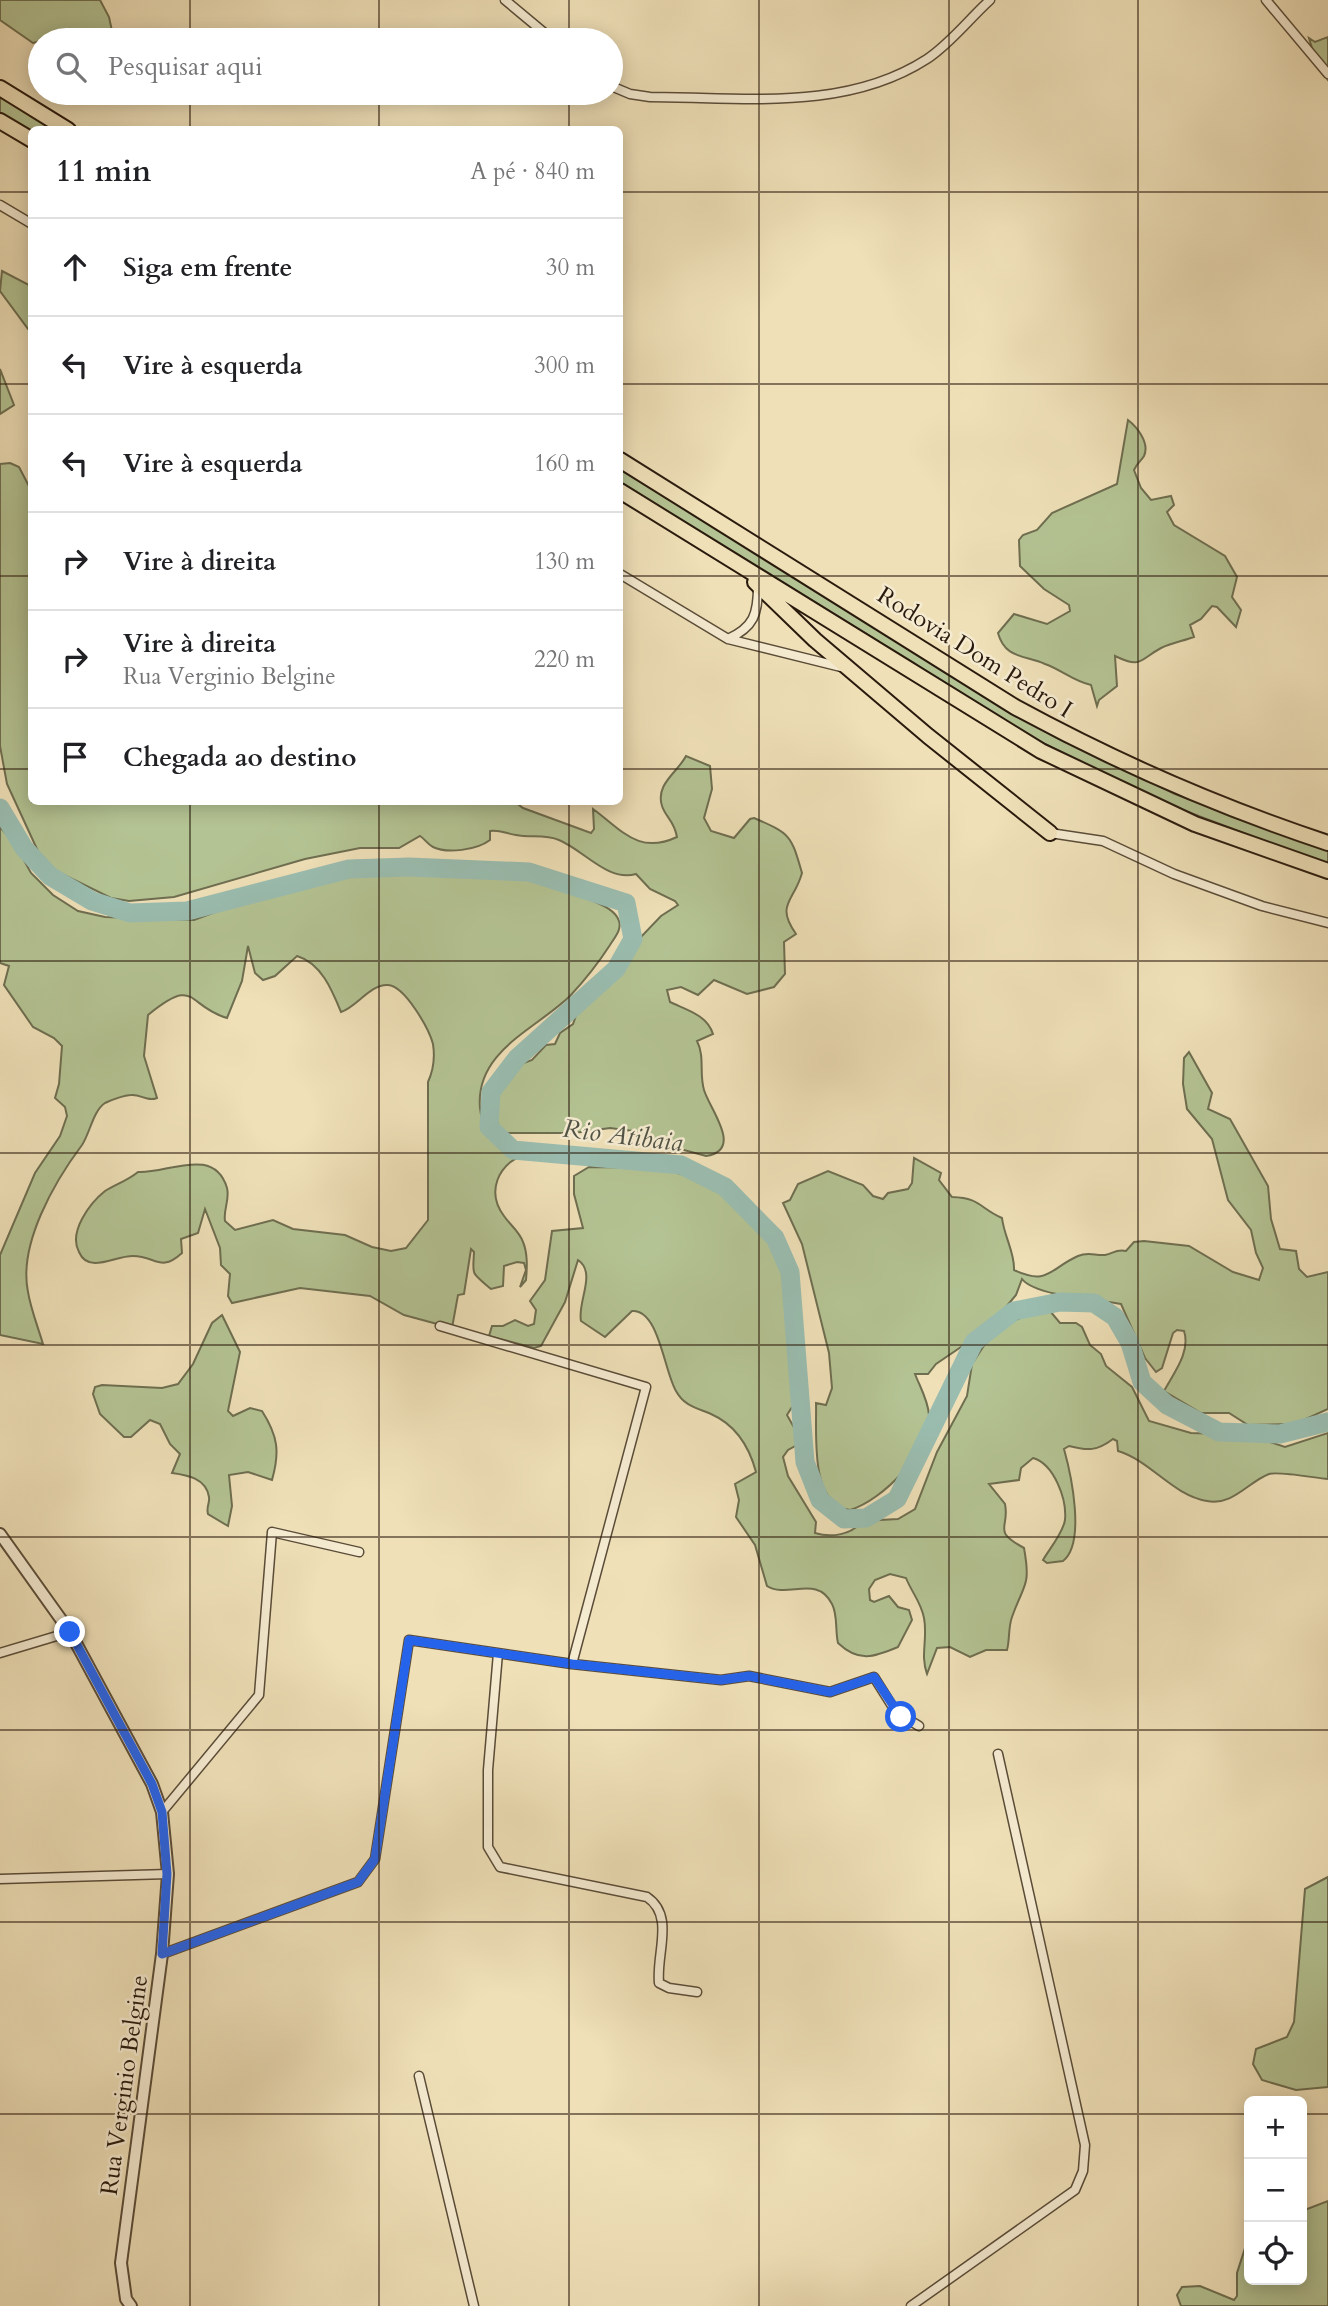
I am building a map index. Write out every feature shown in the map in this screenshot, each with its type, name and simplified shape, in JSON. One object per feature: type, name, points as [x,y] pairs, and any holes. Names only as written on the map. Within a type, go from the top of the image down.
[{"type":"highway","points":[[0,88],[62,126]]},
{"type":"highway","points":[[0,121],[28,138]]},
{"type":"highway","name":"Rodovia Dom Pedro I","points":[[623,462],[1015,707],[1174,787],[1328,843]]},
{"type":"highway","name":"Rodovia Dom Pedro I","points":[[623,493],[1041,751],[1195,824],[1328,871]]},
{"type":"highway","points":[[689,534],[758,585],[928,736],[1050,833]]},
{"type":"street","points":[[505,0],[539,28]]},
{"type":"street","points":[[623,91],[650,97],[826,96],[870,87],[930,57],[990,0]]},
{"type":"street","points":[[1266,0],[1328,74]]},
{"type":"street","points":[[0,205],[28,222]]},
{"type":"street","points":[[623,576],[728,639],[824,661],[851,670]]},
{"type":"street","points":[[728,639],[744,632],[754,618],[758,585]]},
{"type":"street","points":[[1050,833],[1103,841],[1174,874],[1262,906],[1328,923]]},
{"type":"street","points":[[440,1326],[646,1387],[572,1664]]},
{"type":"street","points":[[162,1812],[259,1695],[272,1532],[359,1552]]},
{"type":"street","name":"Rua Verginio Belgine","points":[[0,1534],[70,1632],[152,1784],[162,1812],[167,1874],[162,1954],[121,2263],[128,2303]]},
{"type":"street","points":[[0,1653],[70,1632]]},
{"type":"street","points":[[162,1954],[358,1882],[375,1859],[409,1640],[572,1664],[721,1680],[749,1676],[830,1692],[874,1677],[896,1712],[919,1726]]},
{"type":"street","points":[[498,1653],[488,1770],[488,1847],[491,1857],[499,1867],[647,1897],[658,1905],[663,1916],[659,1983],[669,1989],[697,1992]]},
{"type":"street","points":[[911,2306],[1075,2190],[1083,2171],[1085,2144],[999,1754]]},
{"type":"street","points":[[0,1879],[167,1874]]},
{"type":"street","points":[[419,2076],[474,2306]]},
{"type":"green space","points":[[0,0],[100,0],[111,28],[28,28],[28,40],[0,20]]},
{"type":"green space","points":[[1328,37],[1328,80],[1317,65],[1309,38],[1315,42]]},
{"type":"green space","points":[[0,97],[49,126],[28,126],[28,129],[0,112]]},
{"type":"green space","points":[[2,271],[28,284],[28,329],[0,291]]},
{"type":"green space","points":[[0,369],[14,405],[0,414]]},
{"type":"green space","points":[[1128,420],[1139,431],[1145,446],[1144,456],[1134,470],[1141,488],[1151,500],[1171,496],[1174,505],[1167,512],[1174,525],[1225,556],[1237,577],[1232,597],[1241,610],[1236,627],[1217,607],[1212,606],[1201,619],[1190,625],[1194,637],[1165,646],[1136,662],[1115,656],[1117,686],[1099,700],[1097,706],[1091,685],[1051,666],[1011,652],[1005,648],[998,633],[1014,614],[1047,624],[1070,611],[1069,605],[1044,589],[1020,566],[1019,540],[1023,535],[1037,530],[1052,513],[1117,484]]},
{"type":"green space","points":[[10,463],[19,467],[28,484],[28,805],[519,805],[591,833],[594,829],[593,809],[631,838],[652,843],[677,837],[662,806],[661,798],[664,785],[686,756],[710,766],[712,789],[704,818],[711,831],[734,838],[750,819],[754,818],[783,832],[792,843],[802,873],[788,903],[787,916],[796,934],[784,942],[785,974],[774,987],[747,994],[714,980],[698,995],[681,987],[667,990],[670,1002],[701,1018],[713,1034],[697,1041],[701,1053],[704,1090],[722,1128],[723,1146],[717,1152],[706,1156],[647,1140],[633,1131],[610,1128],[574,1133],[505,1133],[498,1125],[493,1102],[496,1089],[508,1069],[532,1060],[546,1045],[555,1044],[560,1033],[573,1024],[580,1004],[624,970],[638,940],[661,916],[678,905],[650,889],[636,874],[616,874],[606,870],[559,840],[490,831],[490,840],[470,848],[454,850],[433,847],[420,836],[399,848],[360,848],[305,859],[174,897],[129,901],[111,898],[56,871],[42,860],[7,784],[0,746],[0,464]]},
{"type":"green space","points":[[623,471],[921,652],[981,695],[1038,727],[1175,794],[1328,851],[1328,865],[1146,796],[975,708],[914,663],[623,486]]},
{"type":"green space","points":[[0,827],[15,844],[31,873],[53,895],[78,911],[105,917],[194,920],[302,880],[402,866],[545,870],[575,892],[612,911],[619,921],[619,931],[596,965],[570,996],[497,1056],[487,1071],[481,1088],[480,1108],[484,1126],[499,1143],[523,1155],[501,1172],[496,1189],[499,1207],[525,1247],[527,1261],[526,1280],[520,1287],[526,1270],[524,1263],[504,1266],[503,1286],[491,1289],[474,1273],[474,1252],[471,1249],[464,1294],[458,1295],[452,1328],[404,1315],[370,1296],[300,1288],[232,1303],[228,1296],[230,1274],[221,1265],[220,1248],[205,1209],[198,1233],[181,1239],[182,1253],[168,1262],[133,1256],[95,1263],[82,1257],[76,1244],[78,1227],[87,1210],[105,1191],[138,1172],[188,1165],[212,1168],[221,1175],[228,1192],[225,1221],[235,1230],[273,1220],[293,1229],[345,1235],[372,1247],[391,1251],[406,1248],[428,1220],[428,1082],[434,1049],[427,1029],[415,1009],[402,993],[388,985],[375,988],[341,1012],[329,986],[313,965],[297,956],[275,976],[263,980],[255,973],[248,946],[242,981],[227,1018],[184,995],[164,1003],[148,1015],[144,1056],[157,1098],[125,1096],[105,1103],[97,1111],[85,1140],[50,1195],[28,1254],[28,1292],[43,1344],[0,1335],[0,1255],[35,1173],[60,1136],[67,1116],[65,1107],[55,1098],[62,1046],[54,1038],[33,1027],[4,985],[9,966],[0,963]]},
{"type":"green space","points":[[1189,1052],[1212,1093],[1208,1109],[1230,1119],[1268,1186],[1271,1219],[1280,1249],[1296,1251],[1299,1269],[1307,1277],[1328,1272],[1328,1409],[1295,1424],[1248,1425],[1229,1413],[1201,1413],[1164,1391],[1183,1355],[1186,1339],[1184,1331],[1177,1330],[1173,1333],[1162,1368],[1156,1372],[1145,1358],[1121,1304],[1040,1290],[1022,1279],[1016,1295],[1006,1307],[961,1347],[936,1364],[928,1374],[915,1374],[927,1404],[928,1429],[914,1458],[903,1472],[863,1505],[850,1510],[837,1505],[821,1482],[816,1449],[816,1403],[826,1405],[832,1388],[829,1353],[802,1244],[783,1203],[790,1200],[798,1184],[828,1171],[863,1185],[873,1196],[883,1199],[888,1193],[908,1189],[912,1183],[914,1158],[941,1173],[939,1180],[952,1197],[974,1201],[1002,1218],[1014,1270],[1025,1275],[1042,1276],[1082,1255],[1126,1251],[1134,1242],[1144,1241],[1189,1246],[1233,1272],[1259,1280],[1263,1268],[1256,1253],[1251,1230],[1228,1200],[1212,1139],[1187,1109],[1183,1084],[1184,1058]]},
{"type":"green space","points":[[589,1167],[663,1168],[710,1184],[748,1202],[772,1232],[795,1300],[805,1386],[787,1415],[800,1438],[797,1445],[783,1457],[788,1476],[816,1522],[815,1533],[841,1534],[858,1526],[862,1521],[898,1519],[915,1509],[937,1452],[967,1396],[972,1364],[985,1344],[1009,1323],[1038,1310],[1050,1311],[1060,1323],[1076,1323],[1082,1327],[1090,1345],[1101,1354],[1106,1366],[1132,1387],[1149,1421],[1191,1433],[1249,1435],[1285,1447],[1328,1433],[1328,1479],[1274,1473],[1261,1478],[1233,1497],[1216,1502],[1207,1501],[1183,1492],[1141,1462],[1118,1451],[1117,1441],[1113,1439],[1092,1449],[1069,1446],[1064,1449],[1075,1508],[1074,1539],[1070,1552],[1063,1561],[1047,1563],[1043,1560],[1062,1530],[1065,1520],[1064,1502],[1053,1475],[1047,1467],[1033,1458],[1021,1468],[1019,1480],[989,1484],[1005,1504],[1005,1533],[1024,1548],[1027,1570],[1025,1584],[1011,1621],[1007,1650],[986,1650],[970,1657],[950,1647],[937,1648],[927,1674],[924,1660],[925,1625],[921,1607],[906,1578],[890,1574],[875,1580],[869,1589],[870,1600],[874,1602],[889,1596],[898,1607],[909,1610],[912,1620],[898,1647],[874,1655],[860,1656],[838,1643],[834,1608],[826,1595],[818,1590],[784,1590],[767,1586],[755,1545],[736,1517],[739,1500],[735,1484],[756,1472],[750,1454],[728,1424],[691,1406],[679,1396],[655,1330],[641,1313],[632,1311],[605,1337],[581,1321],[586,1272],[578,1260],[565,1302],[541,1346],[534,1348],[489,1336],[492,1326],[503,1326],[515,1320],[528,1326],[534,1324],[536,1310],[530,1301],[545,1280],[552,1231],[583,1228],[574,1194],[574,1176]]},
{"type":"green space","points":[[222,1315],[240,1352],[228,1411],[233,1416],[250,1408],[262,1411],[274,1436],[277,1452],[272,1480],[248,1472],[229,1475],[232,1506],[228,1526],[208,1514],[209,1497],[200,1482],[190,1476],[172,1473],[180,1454],[170,1444],[160,1424],[150,1420],[131,1437],[124,1437],[100,1414],[93,1394],[95,1387],[102,1385],[162,1388],[178,1384],[193,1364],[212,1323]]},
{"type":"green space","points":[[1328,1877],[1328,2087],[1296,2090],[1262,2080],[1253,2064],[1256,2049],[1287,2037],[1294,2022],[1305,1889]]},
{"type":"green space","points":[[1328,2201],[1328,2306],[1181,2306],[1177,2295],[1182,2287],[1200,2286],[1234,2300],[1237,2296],[1237,2273],[1244,2251],[1244,2285],[1307,2285],[1307,2209]]},
{"type":"waterway","name":"Rio Atibaia","points":[[0,808],[24,848],[50,876],[92,901],[130,913],[187,911],[349,869],[409,867],[529,872],[626,903],[633,939],[616,969],[517,1058],[491,1092],[489,1127],[513,1150],[681,1165],[725,1187],[775,1238],[790,1272],[805,1462],[820,1500],[844,1519],[866,1518],[897,1499],[974,1342],[1014,1311],[1060,1302],[1094,1303],[1115,1317],[1130,1343],[1142,1382],[1167,1405],[1219,1432],[1280,1434],[1328,1422]]},
{"type":"route","points":[[70,1632],[152,1784],[162,1812],[167,1874],[162,1954],[358,1882],[375,1859],[409,1640],[572,1664],[721,1680],[749,1676],[830,1692],[874,1677],[901,1717]]}]
